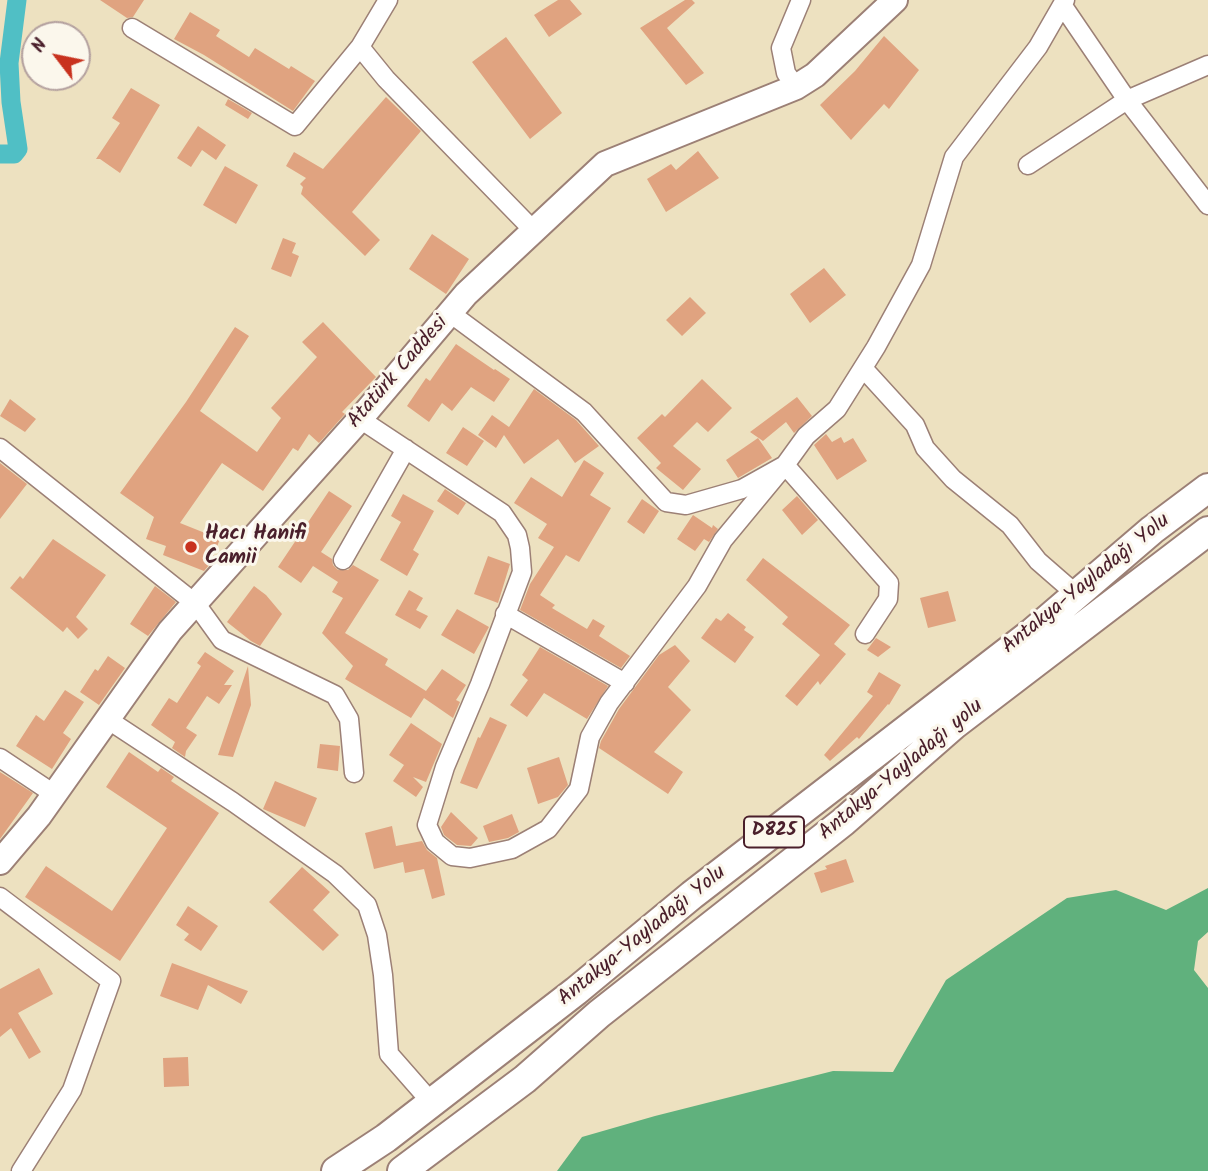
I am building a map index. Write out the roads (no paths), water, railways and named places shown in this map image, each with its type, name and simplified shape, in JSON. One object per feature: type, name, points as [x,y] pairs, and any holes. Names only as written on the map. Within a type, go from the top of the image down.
[{"type":"highway","name":"Antakya-Yayladağı Yolu","points":[[336,1171],[386,1138],[576,991],[692,895],[827,793],[1077,596],[1152,530],[1208,488]]},
{"type":"highway","name":"Antakya-Yayladağı yolu","points":[[402,1171],[525,1079],[599,1014],[843,822],[955,724],[1208,531]]},
{"type":"main road","name":"Atatürk Caddesi","points":[[0,862],[54,794],[170,631],[360,419],[450,313],[533,230],[605,164],[796,87],[815,75],[895,0]]},
{"type":"street","points":[[132,28],[295,126],[360,47],[388,0]]},
{"type":"street","points":[[796,87],[783,65],[781,48],[801,0]]},
{"type":"street","points":[[360,419],[502,513],[517,535],[522,572],[445,767],[427,825],[435,842],[452,856],[470,858],[513,849],[548,829],[579,789],[590,737],[609,703],[697,586],[723,540],[806,436],[838,409],[920,264],[954,156],[1038,47],[1064,3],[1127,100],[1208,205]]},
{"type":"street","points":[[360,47],[386,79],[533,230]]},
{"type":"street","points":[[1028,165],[1127,100],[1208,65]]},
{"type":"street","points":[[450,313],[584,412],[666,502],[686,505],[742,489],[785,465]]},
{"type":"street","points":[[863,368],[915,425],[925,448],[953,479],[1010,525],[1038,562],[1077,596]]},
{"type":"street","points":[[0,448],[196,604],[222,640],[335,695],[349,719],[354,773]]},
{"type":"street","points":[[343,560],[406,449]]},
{"type":"street","points":[[785,465],[889,583],[888,599],[865,634]]},
{"type":"street","points":[[505,614],[625,684]]},
{"type":"street","points":[[107,719],[316,860],[367,905],[377,934],[389,1054],[432,1103]]},
{"type":"street","points":[[0,758],[54,794]]},
{"type":"street","points":[[0,897],[111,981],[72,1090],[21,1171]]},
{"type":"waterway","points":[[0,154],[14,154],[18,149],[9,63],[17,0]]},
{"type":"place","name":"Hacı Hanifi Camii","points":[[191,547]]}]
